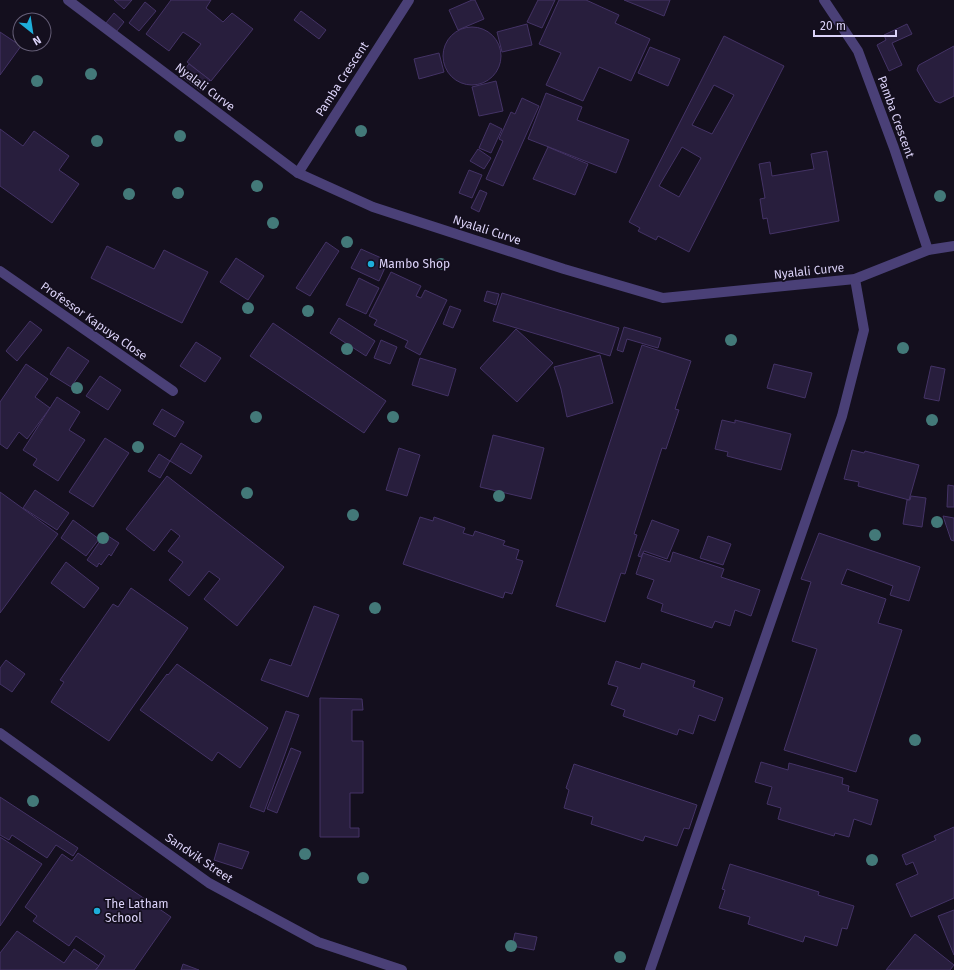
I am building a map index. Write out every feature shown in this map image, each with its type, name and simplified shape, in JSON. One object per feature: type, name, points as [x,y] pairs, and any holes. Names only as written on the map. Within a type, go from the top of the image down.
[{"type":"street","name":"Nyalali Curve","points":[[68,0],[298,173],[373,207],[663,298],[855,279],[928,250],[954,246]]},
{"type":"street","name":"Pamba Crescent","points":[[298,173],[409,0]]},
{"type":"street","name":"Pamba Crescent","points":[[824,0],[858,51],[894,148],[928,250]]},
{"type":"street","name":"Professor Kapuya Close","points":[[0,271],[173,391]]},
{"type":"street","points":[[650,970],[842,416],[864,330],[855,279]]},
{"type":"street","name":"Sandvik Street","points":[[0,733],[208,883],[318,942],[402,970]]},
{"type":"building","points":[[114,0],[132,0],[124,9]]},
{"type":"building","points":[[171,0],[211,0],[206,8],[223,22],[232,13],[253,29],[211,81],[187,62],[201,44],[183,32],[169,51],[146,34]]},
{"type":"building","points":[[475,0],[484,19],[458,30],[449,10]]},
{"type":"building","points":[[538,0],[555,0],[542,28],[527,22]]},
{"type":"building","points":[[559,0],[586,0],[619,15],[615,23],[650,39],[631,81],[599,67],[583,101],[546,85],[561,53],[539,44]]},
{"type":"building","points":[[624,0],[670,0],[664,16]]},
{"type":"building","points":[[145,2],[156,11],[139,31],[129,23]]},
{"type":"building","points":[[301,11],[326,30],[319,39],[294,20]]},
{"type":"building","points":[[114,13],[124,22],[116,32],[106,23]]},
{"type":"building","points":[[527,24],[532,45],[502,52],[497,32]]},
{"type":"building","points":[[907,24],[912,34],[892,43],[902,65],[889,71],[877,45],[886,40],[884,35]]},
{"type":"building","points":[[466,27],[478,27],[493,35],[501,50],[501,62],[493,77],[478,85],[466,85],[451,77],[443,62],[443,50],[451,35]]},
{"type":"building","points":[[0,32],[12,40],[12,52],[17,52],[0,75]]},
{"type":"building","points":[[724,36],[784,66],[689,252],[658,236],[656,240],[638,231],[640,228],[629,222]],"holes":[[[714,85],[734,95],[712,134],[692,125]],[[682,147],[701,158],[679,197],[659,186]]]},
{"type":"building","points":[[954,46],[954,96],[940,103],[935,101],[917,70],[919,65]]},
{"type":"building","points":[[650,47],[680,59],[668,86],[638,73]]},
{"type":"building","points":[[439,53],[444,72],[419,79],[414,59]]},
{"type":"building","points":[[189,64],[210,80],[201,91],[180,75]]},
{"type":"building","points":[[496,81],[503,111],[479,116],[472,87]]},
{"type":"building","points":[[546,93],[582,107],[577,120],[629,140],[616,173],[528,139]]},
{"type":"building","points":[[522,98],[539,106],[503,186],[486,179],[503,141],[499,139],[511,112],[515,114]]},
{"type":"building","points":[[490,123],[502,129],[491,153],[479,148]]},
{"type":"building","points":[[0,129],[23,146],[34,131],[69,156],[59,170],[79,184],[52,223],[0,186]]},
{"type":"building","points":[[548,147],[588,164],[575,195],[533,179]]},
{"type":"building","points":[[478,149],[491,158],[484,169],[470,161]]},
{"type":"building","points":[[827,151],[839,221],[770,234],[767,218],[763,219],[760,199],[765,198],[759,164],[770,162],[772,176],[814,169],[811,154]]},
{"type":"building","points":[[469,170],[482,175],[472,198],[459,193]]},
{"type":"building","points":[[480,190],[487,193],[479,212],[471,208]]},
{"type":"building","points":[[326,242],[339,251],[310,296],[296,288]]},
{"type":"building","points":[[107,246],[154,269],[164,250],[208,272],[182,323],[91,278]]},
{"type":"building","points":[[361,249],[388,261],[379,281],[351,268]]},
{"type":"building","points":[[236,258],[264,276],[248,300],[220,282]]},
{"type":"building","points":[[391,272],[421,286],[416,296],[421,298],[425,290],[447,300],[420,355],[405,347],[408,341],[374,325],[377,320],[369,316]]},
{"type":"building","points":[[359,278],[379,288],[366,314],[346,305]]},
{"type":"building","points":[[487,291],[499,294],[496,305],[484,301]]},
{"type":"building","points":[[502,293],[619,328],[610,356],[493,321]]},
{"type":"building","points":[[450,306],[461,310],[453,328],[443,324]]},
{"type":"building","points":[[339,318],[375,341],[366,356],[330,333]]},
{"type":"building","points":[[30,321],[42,330],[17,361],[6,351]]},
{"type":"building","points":[[273,323],[386,401],[364,433],[250,356]]},
{"type":"building","points":[[624,327],[661,338],[658,348],[627,339],[623,352],[617,350]]},
{"type":"building","points":[[516,329],[553,363],[517,402],[480,368]]},
{"type":"building","points":[[381,340],[397,347],[390,364],[374,358]]},
{"type":"building","points":[[196,342],[221,358],[205,382],[180,366]]},
{"type":"building","points":[[642,345],[691,361],[675,409],[679,410],[666,449],[662,448],[634,534],[637,535],[625,574],[621,573],[605,622],[556,606]]},
{"type":"building","points":[[68,347],[89,361],[71,387],[50,374]]},
{"type":"building","points":[[600,355],[613,403],[567,417],[561,389],[554,367]]},
{"type":"building","points":[[420,358],[456,369],[448,396],[412,385]]},
{"type":"building","points":[[26,364],[48,379],[35,397],[50,408],[27,439],[19,432],[7,449],[0,444],[0,402]]},
{"type":"building","points":[[774,364],[812,373],[805,398],[767,388]]},
{"type":"building","points":[[931,366],[945,369],[939,401],[924,398]]},
{"type":"building","points":[[100,376],[121,390],[108,410],[86,396]]},
{"type":"building","points":[[57,397],[80,412],[69,430],[85,440],[58,481],[33,465],[37,459],[23,450]]},
{"type":"building","points":[[162,409],[184,422],[175,437],[153,424]]},
{"type":"building","points":[[722,420],[735,423],[735,420],[791,434],[781,470],[727,456],[728,452],[715,449]]},
{"type":"building","points":[[493,435],[544,448],[531,499],[480,487]]},
{"type":"building","points":[[105,438],[129,453],[93,507],[69,492]]},
{"type":"building","points":[[181,443],[202,456],[191,474],[170,461]]},
{"type":"building","points":[[399,448],[420,455],[407,496],[386,490]]},
{"type":"building","points":[[852,450],[864,453],[865,451],[919,465],[909,500],[858,486],[859,482],[844,479]]},
{"type":"building","points":[[159,454],[170,461],[160,478],[148,471]]},
{"type":"building","points":[[167,476],[284,567],[237,626],[204,599],[220,579],[209,571],[189,596],[169,580],[183,562],[168,551],[180,536],[171,529],[154,551],[126,529]]},
{"type":"building","points":[[948,485],[954,486],[954,507],[947,507]]},
{"type":"building","points":[[35,490],[69,513],[57,530],[23,508]]},
{"type":"building","points":[[0,492],[58,534],[0,613]]},
{"type":"building","points":[[911,496],[926,498],[922,527],[903,524],[907,500],[910,500]]},
{"type":"building","points":[[943,516],[954,518],[954,541],[951,540]]},
{"type":"building","points":[[420,517],[433,521],[434,517],[465,528],[463,533],[473,536],[475,531],[505,541],[503,545],[519,550],[516,559],[523,561],[512,594],[505,592],[503,598],[403,564]]},
{"type":"building","points":[[73,520],[99,539],[86,556],[61,538]]},
{"type":"building","points":[[652,520],[679,530],[667,559],[644,551],[641,557],[638,556]]},
{"type":"building","points":[[819,533],[920,567],[909,601],[890,595],[893,586],[847,569],[841,584],[886,599],[878,623],[902,630],[856,772],[784,750],[817,649],[792,641],[811,582],[801,579]]},
{"type":"building","points":[[105,534],[119,543],[111,556],[109,554],[101,565],[99,563],[97,567],[87,560]]},
{"type":"building","points":[[708,536],[731,544],[723,565],[700,558]]},
{"type":"building","points":[[673,552],[724,569],[721,577],[760,590],[751,616],[735,610],[730,626],[715,621],[712,628],[661,611],[663,604],[647,598],[654,580],[636,574],[643,553],[670,562]]},
{"type":"building","points":[[66,562],[99,588],[84,608],[51,583]]},
{"type":"building","points":[[131,588],[188,628],[109,741],[51,702],[64,682],[60,680],[113,604],[118,607]]},
{"type":"building","points":[[314,606],[339,615],[308,697],[261,680],[270,659],[291,666]]},
{"type":"building","points":[[6,660],[25,674],[12,692],[0,684],[0,668]]},
{"type":"building","points":[[616,661],[640,669],[642,663],[695,681],[693,687],[723,698],[715,721],[699,715],[693,734],[679,729],[677,735],[623,716],[625,710],[611,705],[618,687],[608,684]]},
{"type":"building","points":[[177,664],[268,728],[240,768],[218,752],[212,761],[140,710],[167,674],[168,675]]},
{"type":"building","points":[[320,698],[362,699],[363,710],[352,710],[352,741],[363,741],[363,793],[350,793],[350,828],[359,828],[359,837],[320,837]]},
{"type":"building","points":[[286,711],[299,715],[264,812],[250,807]]},
{"type":"building","points":[[291,748],[301,752],[277,813],[267,809]]},
{"type":"building","points":[[761,762],[788,770],[789,763],[843,778],[842,784],[849,786],[848,791],[878,800],[871,825],[854,819],[849,837],[835,833],[834,836],[778,819],[781,808],[767,804],[772,787],[755,782]]},
{"type":"building","points":[[574,764],[697,805],[689,829],[684,828],[677,846],[645,836],[643,841],[591,824],[593,817],[564,808],[569,790],[566,788]]},
{"type":"building","points":[[0,797],[78,848],[73,856],[56,845],[47,858],[12,835],[9,840],[0,835]]},
{"type":"building","points":[[954,827],[954,898],[911,917],[896,884],[918,874],[913,862],[906,865],[902,855],[936,840],[934,836]]},
{"type":"building","points":[[0,837],[42,864],[0,926]]},
{"type":"building","points":[[219,843],[249,852],[242,869],[214,860]]},
{"type":"building","name":"The Latham School","points":[[78,853],[171,917],[134,970],[96,970],[105,956],[76,936],[69,946],[33,921],[37,916],[25,907],[62,854],[72,861]]},
{"type":"building","points":[[730,864],[819,892],[818,895],[854,906],[847,929],[842,928],[837,946],[805,936],[803,942],[748,924],[750,917],[719,908],[725,890],[722,889]]},
{"type":"building","points":[[954,910],[954,955],[938,916]]},
{"type":"building","points":[[17,931],[64,963],[74,949],[99,966],[95,970],[0,970],[0,953]]},
{"type":"building","points":[[515,933],[537,937],[534,950],[512,946]]},
{"type":"building","points":[[915,934],[954,965],[950,970],[886,970]]},
{"type":"building","points":[[183,964],[199,970],[181,970]]},
{"type":"place","name":"Mambo Shop","points":[[371,264]]},
{"type":"place","name":"The Latham School","points":[[97,911]]}]
